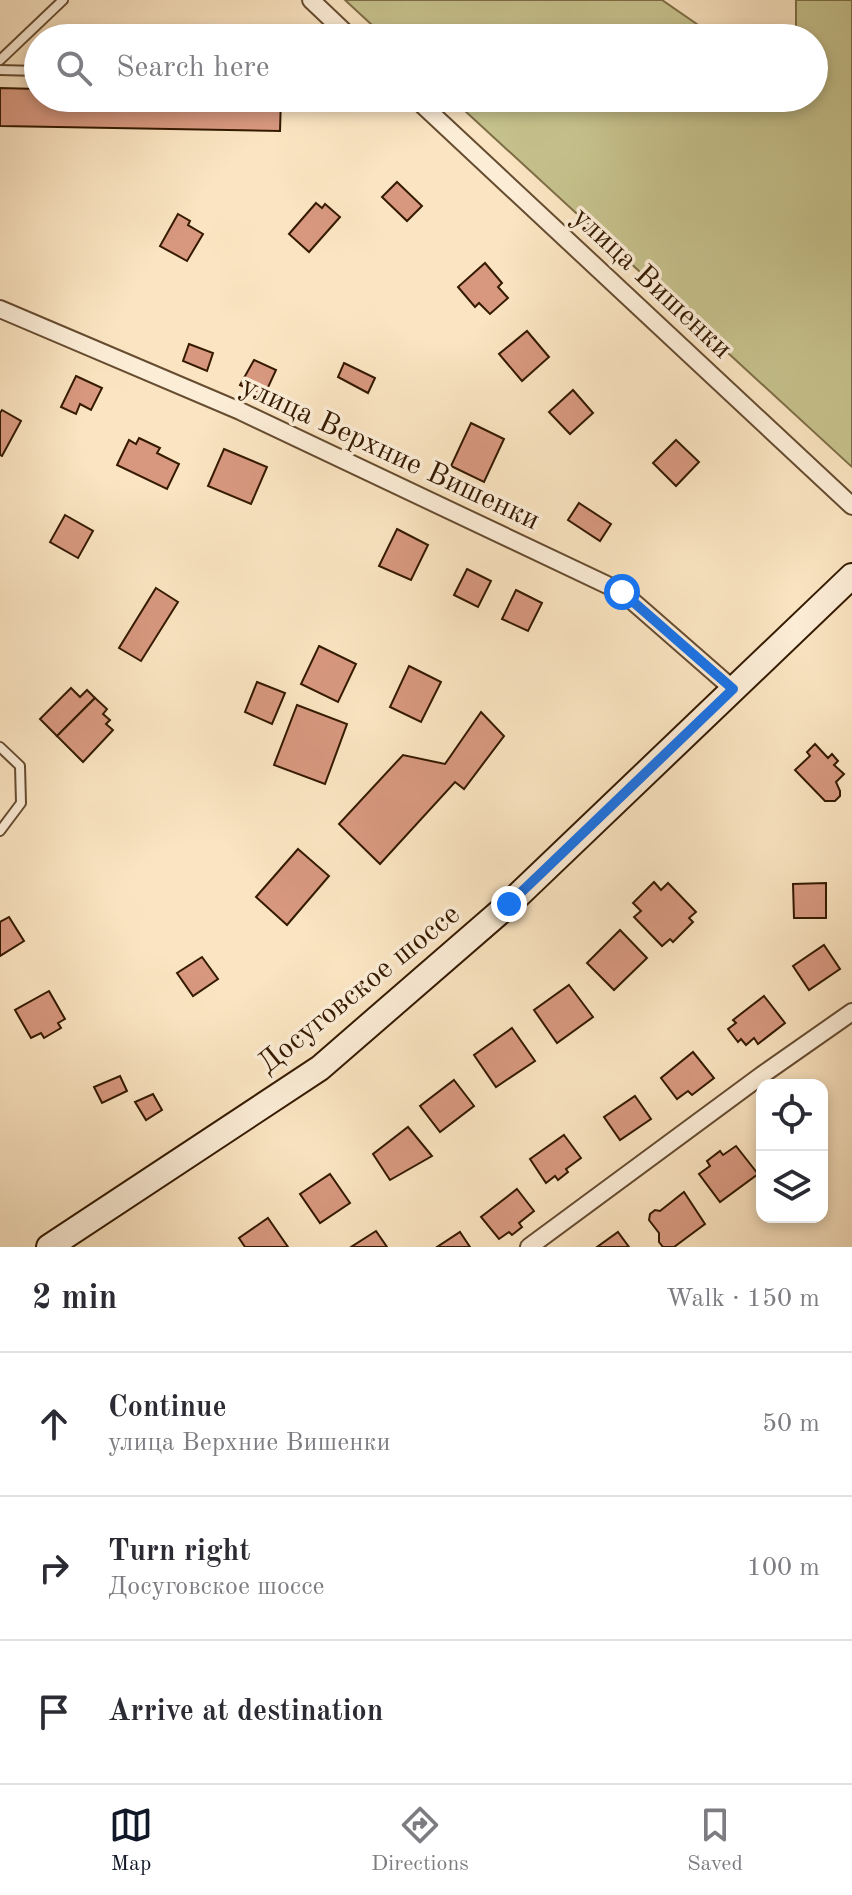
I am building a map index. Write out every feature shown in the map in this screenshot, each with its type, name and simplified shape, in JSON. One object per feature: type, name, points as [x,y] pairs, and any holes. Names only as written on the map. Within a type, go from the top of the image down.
[{"type":"main road","name":"Досуговское шоссе","points":[[49,1247],[320,1068],[509,904],[852,576]]},
{"type":"street","points":[[311,0],[336,24]]},
{"type":"street","name":"улица Вишенки","points":[[430,112],[852,506]]},
{"type":"street","name":"улица Верхние Вишенки","points":[[0,309],[240,411],[622,592],[733,689]]},
{"type":"street","points":[[529,1247],[852,1012]]},
{"type":"lane","points":[[38,24],[63,0]]},
{"type":"lane","points":[[0,60],[24,37]]},
{"type":"lane","points":[[0,70],[24,71]]},
{"type":"lane","points":[[0,747],[20,766],[21,803],[0,831]]},
{"type":"shaded area","points":[[345,0],[662,0],[697,24],[371,24]]},
{"type":"shaded area","points":[[796,0],[852,0],[852,467],[466,112],[828,112],[828,24],[796,24]]},
{"type":"building","points":[[0,88],[24,89],[24,112],[281,112],[280,131],[0,126]]},
{"type":"building","points":[[397,182],[422,206],[407,221],[382,197]]},
{"type":"building","points":[[316,203],[322,208],[325,204],[340,217],[309,252],[289,234]]},
{"type":"building","points":[[178,214],[203,234],[187,261],[160,246]]},
{"type":"building","points":[[485,263],[502,283],[498,287],[508,298],[490,314],[479,303],[475,307],[458,287]]},
{"type":"building","points":[[527,331],[549,357],[522,381],[499,354]]},
{"type":"building","points":[[189,344],[213,353],[207,371],[183,361]]},
{"type":"building","points":[[254,360],[276,370],[264,396],[240,385]]},
{"type":"building","points":[[344,363],[375,378],[368,393],[338,377]]},
{"type":"building","points":[[76,376],[102,388],[91,410],[80,404],[76,414],[61,407]]},
{"type":"building","points":[[573,390],[593,413],[570,434],[549,412]]},
{"type":"building","points":[[2,410],[21,421],[2,456],[0,413]]},
{"type":"building","points":[[471,423],[504,439],[484,482],[451,466]]},
{"type":"building","points":[[139,438],[160,448],[157,453],[179,464],[167,489],[117,465],[129,440],[136,444]]},
{"type":"building","points":[[676,440],[699,462],[676,486],[653,463]]},
{"type":"building","points":[[224,449],[267,467],[251,504],[208,486]]},
{"type":"building","points":[[579,503],[611,524],[600,541],[568,520]]},
{"type":"building","points":[[65,515],[93,531],[78,558],[50,542]]},
{"type":"building","points":[[397,529],[428,545],[411,580],[379,566]]},
{"type":"building","points":[[467,569],[491,581],[478,607],[454,595]]},
{"type":"building","points":[[156,588],[178,602],[141,661],[119,648]]},
{"type":"building","points":[[516,590],[542,603],[528,631],[502,619]]},
{"type":"building","points":[[319,646],[356,664],[338,702],[301,684]]},
{"type":"building","points":[[409,666],[441,682],[421,722],[390,707]]},
{"type":"building","points":[[257,682],[285,693],[272,724],[245,712]]},
{"type":"building","points":[[71,688],[80,697],[87,690],[95,698],[57,736],[40,719]]},
{"type":"building","points":[[95,698],[107,709],[103,714],[110,720],[106,724],[113,730],[83,762],[57,736]]},
{"type":"building","points":[[297,705],[347,724],[325,784],[274,765]]},
{"type":"building","points":[[481,712],[504,736],[464,789],[455,782],[380,864],[339,824],[403,755],[445,764]]},
{"type":"building","points":[[815,744],[828,758],[832,754],[838,761],[834,765],[844,774],[836,782],[840,796],[835,801],[825,801],[795,770],[810,756],[807,752]]},
{"type":"building","points":[[298,849],[329,876],[287,925],[256,897]]},
{"type":"building","points":[[654,882],[661,890],[668,883],[696,912],[689,918],[693,922],[673,942],[670,939],[662,946],[634,917],[641,911],[633,903]]},
{"type":"building","points":[[826,883],[826,918],[794,918],[793,884]]},
{"type":"building","points":[[9,917],[24,941],[0,956],[0,922]]},
{"type":"building","points":[[620,930],[647,958],[614,990],[587,963]]},
{"type":"building","points":[[824,945],[840,969],[809,990],[793,966]]},
{"type":"building","points":[[202,957],[218,979],[193,996],[177,973]]},
{"type":"building","points":[[569,985],[593,1017],[557,1043],[534,1010]]},
{"type":"building","points":[[49,991],[65,1019],[58,1023],[61,1028],[44,1038],[41,1033],[31,1038],[15,1010]]},
{"type":"building","points":[[764,996],[785,1023],[758,1044],[754,1038],[746,1045],[741,1039],[738,1042],[728,1029],[736,1023],[733,1020]]},
{"type":"building","points":[[512,1028],[535,1061],[496,1087],[474,1055]]},
{"type":"building","points":[[693,1052],[714,1078],[692,1095],[688,1091],[677,1099],[661,1078]]},
{"type":"building","points":[[120,1076],[127,1091],[102,1103],[94,1087]]},
{"type":"building","points":[[454,1080],[474,1106],[440,1132],[420,1106]]},
{"type":"building","points":[[153,1094],[162,1110],[146,1120],[135,1102]]},
{"type":"building","points":[[635,1096],[651,1119],[620,1140],[604,1117]]},
{"type":"building","points":[[408,1127],[432,1156],[390,1180],[373,1154]]},
{"type":"building","points":[[564,1135],[581,1158],[566,1169],[568,1172],[558,1180],[555,1176],[546,1183],[530,1159]]},
{"type":"building","points":[[736,1146],[756,1175],[720,1202],[699,1174],[710,1166],[707,1161],[720,1151],[723,1155]]},
{"type":"building","points":[[330,1174],[350,1203],[320,1223],[300,1194]]},
{"type":"building","points":[[517,1189],[534,1211],[519,1223],[522,1227],[512,1235],[509,1232],[499,1239],[481,1217]]},
{"type":"building","points":[[684,1192],[705,1224],[674,1247],[663,1247],[659,1242],[659,1233],[649,1220],[650,1214],[660,1211]]},
{"type":"building","points":[[268,1218],[288,1247],[245,1247],[239,1238]]},
{"type":"building","points":[[376,1231],[387,1247],[351,1247]]},
{"type":"building","points":[[460,1232],[470,1247],[437,1247]]},
{"type":"building","points":[[618,1232],[629,1247],[597,1247]]},
{"type":"route","points":[[509,904],[733,689],[622,592]]}]
